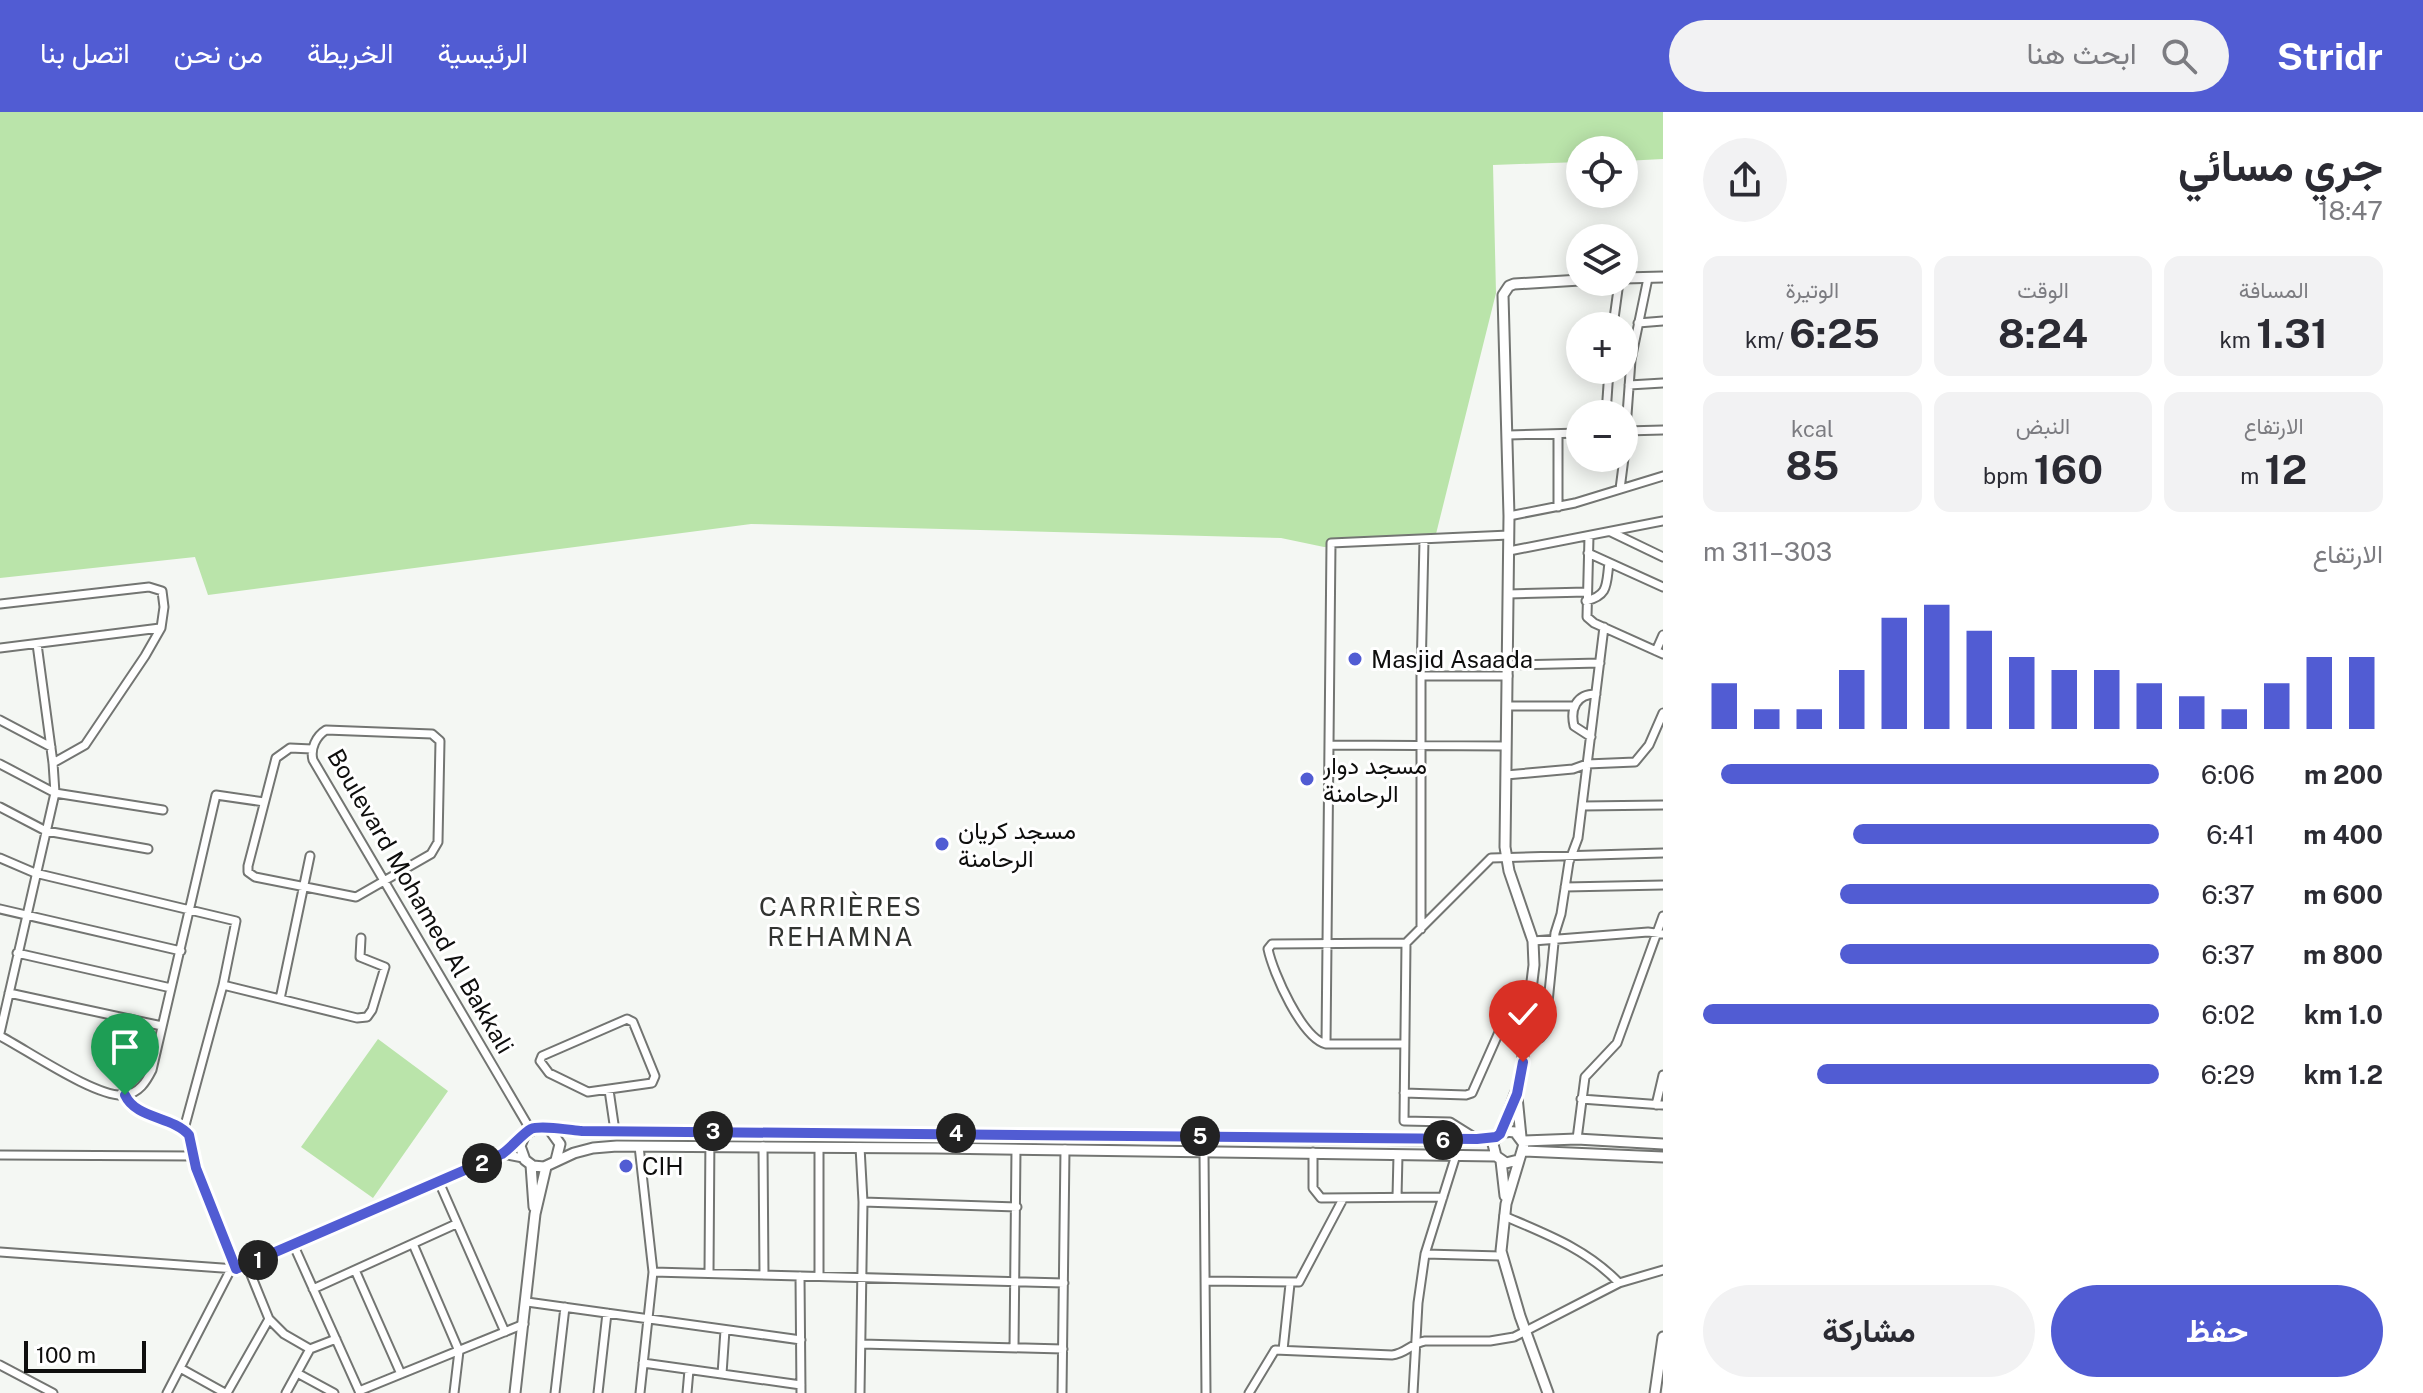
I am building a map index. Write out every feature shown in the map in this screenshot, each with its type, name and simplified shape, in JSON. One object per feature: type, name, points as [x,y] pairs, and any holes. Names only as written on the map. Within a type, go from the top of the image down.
[{"type":"street","points":[[1638,278],[1663,277]]},
{"type":"street","points":[[1648,278],[1638,323],[1663,321]]},
{"type":"street","points":[[1548,1393],[1501,1256],[1506,1204],[1521,1147],[1517,1094],[1527,1038],[1534,965],[1533,941],[1505,856],[1509,516],[1502,303],[1506,290],[1514,284],[1566,281]]},
{"type":"street","points":[[1628,400],[1629,385],[1663,383]]},
{"type":"street","points":[[1638,431],[1663,430]]},
{"type":"street","points":[[1558,434],[1558,507]]},
{"type":"street","points":[[1508,435],[1566,434]]},
{"type":"street","points":[[1620,489],[1622,472]]},
{"type":"street","points":[[1509,516],[1558,507],[1663,476]]},
{"type":"street","points":[[1509,551],[1663,521]]},
{"type":"street","points":[[1611,532],[1663,557]]},
{"type":"street","points":[[1326,1044],[1331,543],[1509,535]]},
{"type":"street","points":[[1589,536],[1587,617],[1660,652],[1663,635]]},
{"type":"street","points":[[1421,929],[1420,746],[1424,540]]},
{"type":"street","points":[[1588,553],[1663,587]]},
{"type":"street","points":[[1586,601],[1602,595],[1609,563]]},
{"type":"street","points":[[0,604],[155,587],[162,591],[161,628],[145,656],[91,737],[75,753],[53,763]]},
{"type":"street","points":[[1508,594],[1587,592]]},
{"type":"street","points":[[1527,1038],[1540,1038],[1544,1034],[1554,939],[1583,806],[1604,627]]},
{"type":"street","points":[[0,648],[161,628]]},
{"type":"street","points":[[37,644],[55,793],[0,1035],[100,1092],[125,1095],[140,1088],[148,1077],[162,1026],[216,795],[264,802]]},
{"type":"street","points":[[1421,676],[1600,663]]},
{"type":"street","points":[[1591,737],[1574,726],[1574,706],[1582,696],[1596,694]]},
{"type":"street","points":[[1507,706],[1574,706]]},
{"type":"street","points":[[1506,775],[1573,769],[1587,764],[1635,762],[1649,745],[1663,713]]},
{"type":"street","points":[[0,720],[51,748]]},
{"type":"street","name":"Boulevard Mohamed Al Bakkali","points":[[385,882],[431,854],[437,846],[440,741],[432,734],[326,730],[319,735],[312,749],[313,760],[530,1129]]},
{"type":"street","points":[[1329,745],[1506,746]]},
{"type":"street","points":[[312,749],[290,748],[280,753],[274,763],[248,872],[255,877],[356,897],[385,882]]},
{"type":"street","points":[[0,764],[55,793],[163,810]]},
{"type":"street","points":[[1583,806],[1663,805]]},
{"type":"street","points":[[0,807],[46,831],[148,849]]},
{"type":"street","points":[[1404,1044],[1326,1044],[1315,1039],[1304,1025],[1275,970],[1268,947],[1272,944],[1406,943],[1487,860],[1505,856],[1663,853]]},
{"type":"street","points":[[280,999],[310,856]]},
{"type":"street","points":[[0,858],[35,873],[236,921],[223,985],[184,1129]]},
{"type":"street","points":[[1565,887],[1663,885]]},
{"type":"street","points":[[0,909],[181,951]]},
{"type":"street","points":[[1577,1139],[1581,1099],[1588,1073],[1617,1043],[1660,934],[1663,916]]},
{"type":"street","points":[[1533,941],[1660,934]]},
{"type":"street","points":[[223,985],[363,1019],[372,1010],[385,967],[360,957],[361,938]]},
{"type":"street","points":[[1406,943],[1404,1121],[1450,1122],[1477,1139]]},
{"type":"street","points":[[17,953],[171,988]]},
{"type":"street","points":[[1404,1093],[1472,1093],[1511,1005],[1531,991]]},
{"type":"street","points":[[9,993],[162,1026]]},
{"type":"street","points":[[631,1019],[655,1080],[609,1090],[583,1091],[549,1073],[543,1068],[540,1058],[631,1019]]},
{"type":"street","points":[[1581,1099],[1659,1105],[1663,1075]]},
{"type":"street","points":[[609,1090],[615,1131]]},
{"type":"street","points":[[1506,1204],[1498,1158],[1493,1148],[1517,1094]]},
{"type":"street","points":[[125,1095],[135,1108],[184,1129],[234,1269],[167,1393]]},
{"type":"street","points":[[0,1252],[234,1269],[294,1246],[502,1154],[530,1129],[543,1127],[558,1137],[561,1147],[550,1165],[535,1214],[515,1393]]},
{"type":"street","points":[[550,1130],[1477,1139],[1511,1131],[1521,1147]]},
{"type":"street","points":[[709,1273],[710,1131]]},
{"type":"street","points":[[502,1154],[550,1165],[593,1148],[639,1146],[1313,1152],[1456,1155],[1498,1158],[1509,1163],[1521,1147],[1577,1139],[1663,1144]]},
{"type":"street","points":[[521,1140],[520,1149],[527,1162],[535,1214]]},
{"type":"street","points":[[639,1146],[653,1272],[640,1393]]},
{"type":"street","points":[[763,1146],[764,1275]]},
{"type":"street","points":[[819,1147],[819,1276]]},
{"type":"street","points":[[860,1147],[863,1202],[860,1393]]},
{"type":"street","points":[[1521,1147],[1663,1157]]},
{"type":"street","points":[[1014,1348],[1016,1149]]},
{"type":"street","points":[[1062,1393],[1065,1149]]},
{"type":"street","points":[[1204,1152],[1206,1393]]},
{"type":"street","points":[[1313,1152],[1313,1191],[1324,1198],[1443,1197]]},
{"type":"street","points":[[0,1155],[193,1156]]},
{"type":"street","points":[[1397,1197],[1398,1155]]},
{"type":"street","points":[[1413,1393],[1425,1254],[1456,1155]]},
{"type":"street","points":[[439,1182],[505,1332]]},
{"type":"street","points":[[1205,1281],[1290,1284],[1303,1279],[1343,1199]]},
{"type":"street","points":[[863,1202],[1017,1207]]},
{"type":"street","points":[[1504,1216],[1575,1248],[1595,1260],[1619,1283]]},
{"type":"street","points":[[313,1289],[456,1224]]},
{"type":"street","points":[[413,1244],[459,1351],[454,1393]]},
{"type":"street","points":[[294,1246],[360,1392],[524,1324]]},
{"type":"street","points":[[1425,1254],[1501,1256]]},
{"type":"street","points":[[247,1265],[269,1319],[284,1334],[310,1349]]},
{"type":"street","points":[[355,1270],[401,1374]]},
{"type":"street","points":[[1249,1393],[1275,1350],[1392,1355],[1405,1352],[1415,1343],[1509,1339],[1619,1283],[1663,1270]]},
{"type":"street","points":[[653,1272],[1064,1283]]},
{"type":"street","points":[[643,1363],[801,1389],[800,1276]]},
{"type":"street","points":[[1283,1350],[1290,1284]]},
{"type":"street","points":[[527,1302],[801,1340]]},
{"type":"street","points":[[555,1393],[565,1307]]},
{"type":"street","points":[[598,1393],[607,1313]]},
{"type":"street","points":[[180,1368],[226,1393],[269,1319]]},
{"type":"street","points":[[722,1374],[725,1330]]},
{"type":"street","points":[[1655,1393],[1663,1337]]},
{"type":"street","points":[[286,1393],[310,1349],[336,1339]]},
{"type":"street","points":[[861,1344],[1063,1349]]},
{"type":"street","points":[[0,1365],[53,1393]]},
{"type":"street","points":[[687,1393],[689,1370]]},
{"type":"street","points":[[297,1373],[334,1393]]},
{"type":"green space","points":[[0,112],[1663,112],[1663,159],[1638,160],[1638,136],[1566,136],[1566,162],[1493,165],[1496,293],[1434,542],[1324,547],[1281,538],[751,524],[208,595],[195,557],[0,578]]},
{"type":"green space","points":[[378,1039],[448,1091],[373,1198],[301,1147]]},
{"type":"place","name":"Masjid Asaada","points":[[1355,659]]},
{"type":"place","name":"مسجد دوار الرحامنة","points":[[1307,779]]},
{"type":"place","name":"مسجد كريان الرحامنة","points":[[942,844]]},
{"type":"place","name":"CIH","points":[[626,1166]]},
{"type":"district","name":"CARRIÈRES REHAMNA","points":[[841,921]]},
{"type":"route","points":[[125,1095],[135,1108],[174,1123],[189,1135],[196,1168],[236,1269],[502,1154],[528,1131],[538,1127],[582,1131],[1477,1139],[1500,1134],[1517,1094],[1523,1062]]}]
